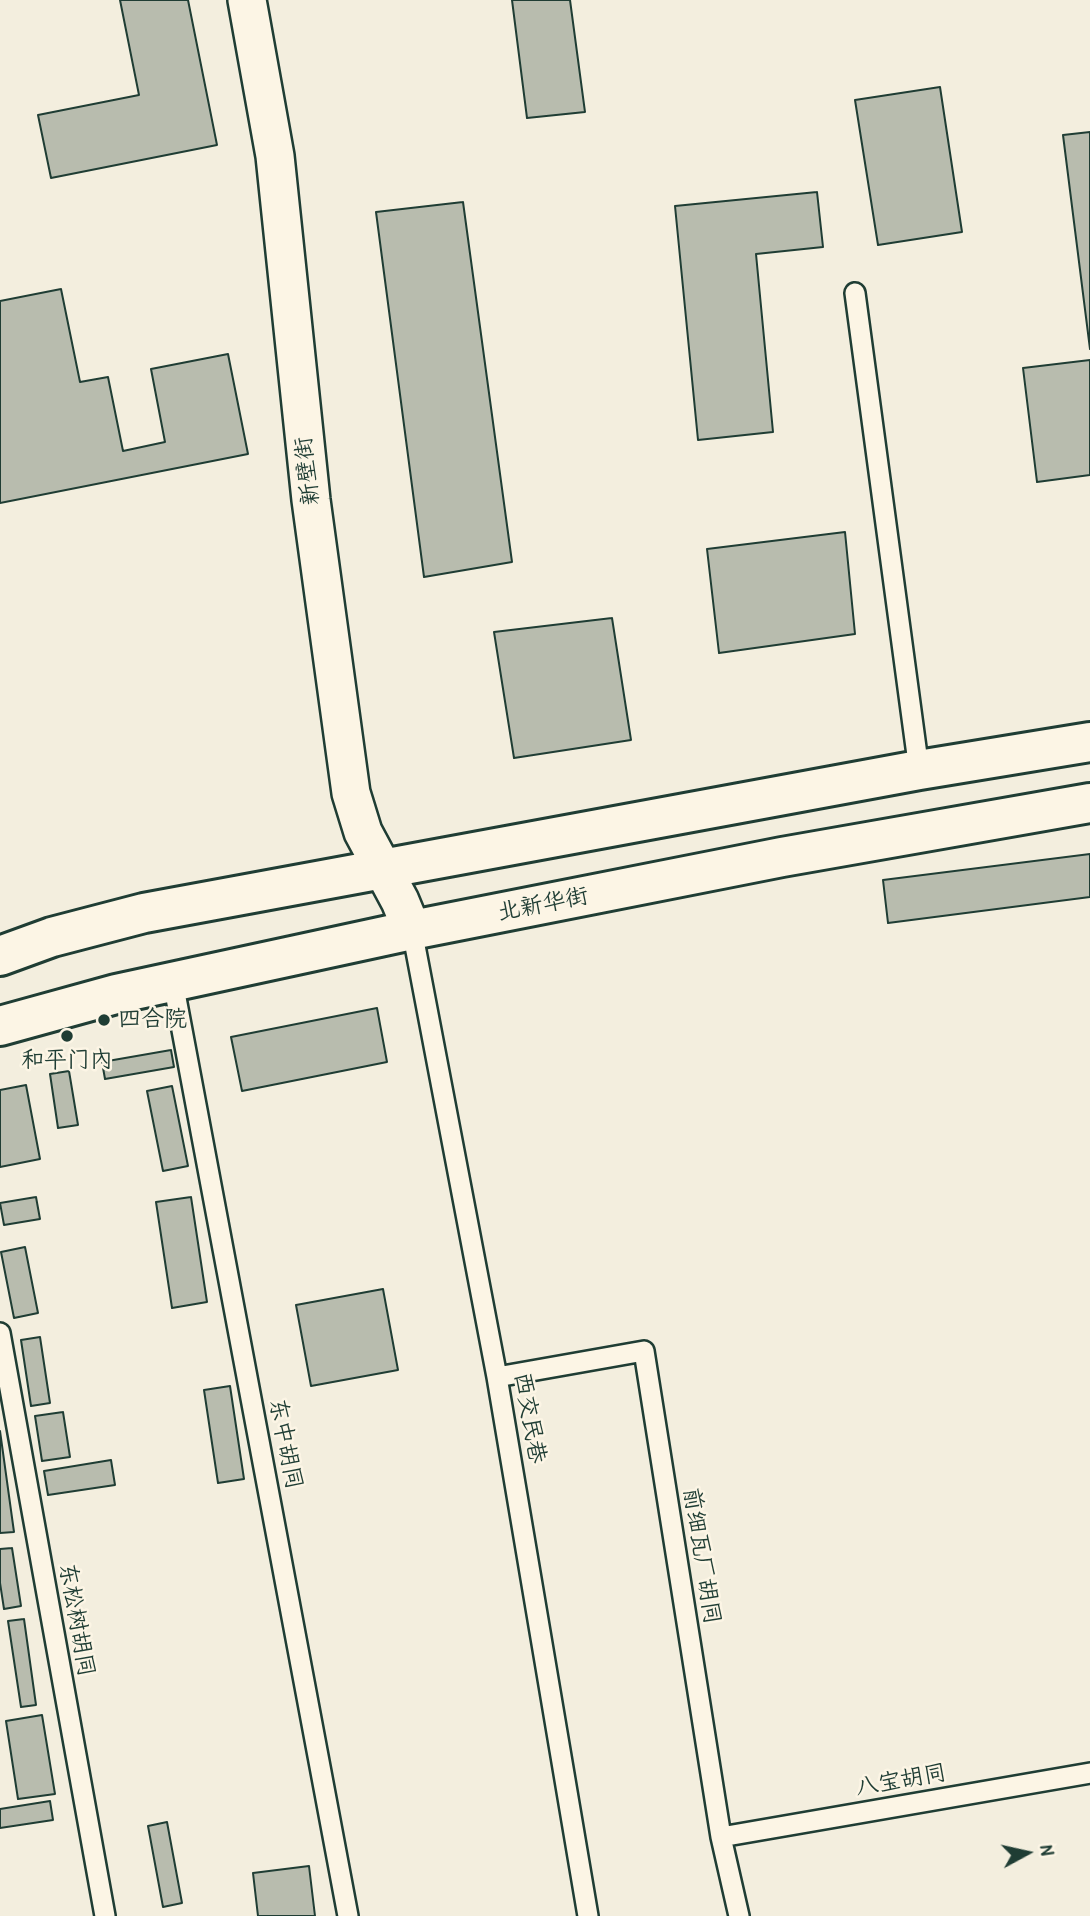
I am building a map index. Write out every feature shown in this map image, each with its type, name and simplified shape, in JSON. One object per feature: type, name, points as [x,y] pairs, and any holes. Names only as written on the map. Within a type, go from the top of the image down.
[{"type":"street","name":"新壁街","points":[[247,0],[275,156],[311,500],[351,793],[363,832],[400,901],[412,930]]},
{"type":"street","points":[[0,957],[52,937],[144,913],[384,871],[919,770],[1090,742]]},
{"type":"street","name":"北新华街","points":[[0,1026],[116,994],[412,930],[782,857],[1090,803]]},
{"type":"lane","points":[[855,293],[919,770]]},
{"type":"lane","name":"西交民巷","points":[[412,930],[497,1377],[588,1916]]},
{"type":"lane","name":"东中胡同","points":[[173,982],[348,1916]]},
{"type":"lane","name":"东松树胡同","points":[[0,1333],[105,1916]]},
{"type":"lane","name":"前细瓦厂胡同","points":[[497,1377],[644,1351],[721,1837],[739,1916]]},
{"type":"lane","name":"八宝胡同","points":[[721,1837],[1090,1773]]},
{"type":"building","points":[[120,0],[188,0],[217,145],[51,178],[38,115],[139,95]]},
{"type":"building","points":[[512,0],[570,0],[585,112],[527,118]]},
{"type":"building","points":[[940,87],[962,232],[878,245],[855,100]]},
{"type":"building","points":[[1090,132],[1090,349],[1063,135]]},
{"type":"building","points":[[817,192],[823,247],[756,254],[773,432],[698,440],[675,206]]},
{"type":"building","points":[[463,202],[512,562],[424,577],[376,212]]},
{"type":"building","points":[[61,289],[80,382],[108,377],[123,451],[165,442],[151,369],[228,354],[248,454],[0,503],[0,301]]},
{"type":"building","points":[[1090,360],[1090,475],[1037,482],[1023,368]]},
{"type":"building","points":[[845,532],[855,634],[719,653],[707,549]]},
{"type":"building","points":[[612,618],[631,740],[514,758],[494,632]]},
{"type":"building","points":[[1090,854],[1090,897],[888,923],[883,880]]},
{"type":"building","points":[[377,1008],[387,1062],[242,1091],[231,1037]]},
{"type":"building","points":[[171,1050],[174,1067],[105,1079],[102,1062]]},
{"type":"building","points":[[69,1071],[78,1125],[58,1128],[50,1074]]},
{"type":"building","points":[[26,1085],[40,1159],[0,1167],[0,1090]]},
{"type":"building","points":[[172,1086],[188,1166],[163,1171],[147,1091]]},
{"type":"building","points":[[36,1197],[40,1219],[4,1225],[0,1203]]},
{"type":"building","points":[[191,1197],[207,1302],[172,1308],[156,1202]]},
{"type":"building","points":[[25,1247],[38,1313],[14,1318],[1,1252]]},
{"type":"building","points":[[383,1289],[398,1370],[311,1386],[296,1305]]},
{"type":"building","points":[[40,1337],[50,1403],[31,1406],[21,1340]]},
{"type":"building","points":[[230,1386],[244,1479],[218,1483],[204,1390]]},
{"type":"building","points":[[63,1412],[70,1457],[42,1461],[35,1416]]},
{"type":"building","points":[[0,1431],[14,1532],[0,1533]]},
{"type":"building","points":[[111,1460],[115,1485],[48,1495],[44,1471]]},
{"type":"building","points":[[12,1548],[21,1606],[4,1609],[0,1583],[0,1549]]},
{"type":"building","points":[[24,1619],[36,1705],[21,1707],[8,1621]]},
{"type":"building","points":[[42,1715],[55,1794],[18,1799],[6,1721]]},
{"type":"building","points":[[50,1801],[53,1820],[0,1828],[0,1809]]},
{"type":"building","points":[[167,1822],[182,1903],[163,1907],[148,1826]]},
{"type":"building","points":[[309,1866],[315,1916],[258,1916],[253,1873]]},
{"type":"place","name":"四合院","points":[[104,1020]]},
{"type":"place","name":"和平门内","points":[[67,1036]]}]
